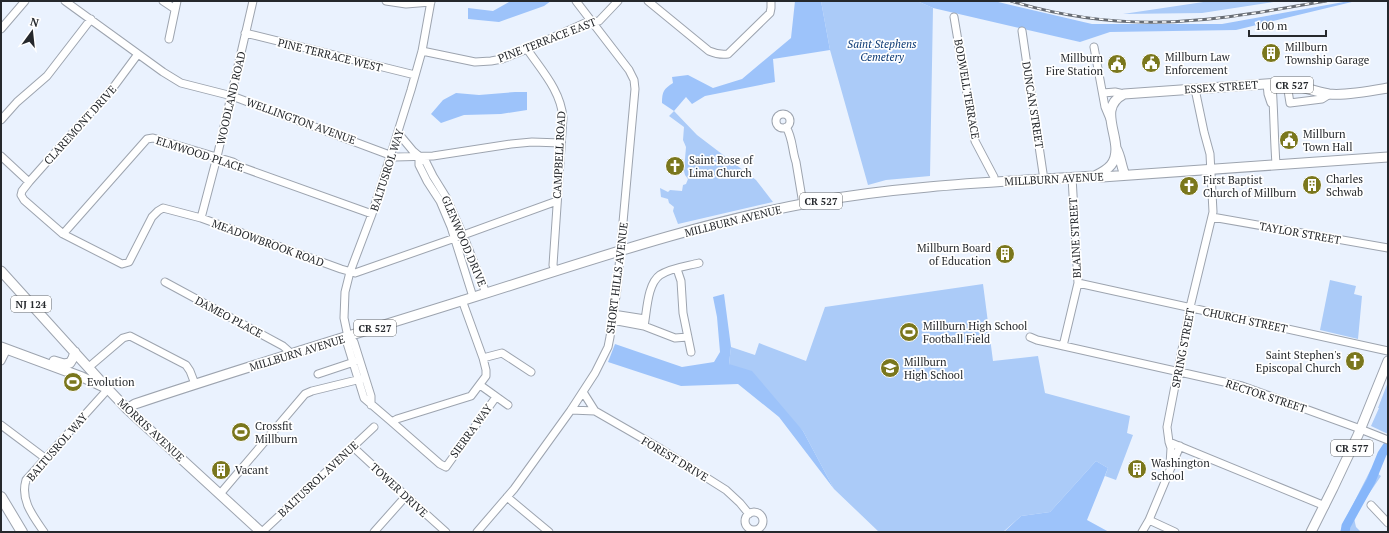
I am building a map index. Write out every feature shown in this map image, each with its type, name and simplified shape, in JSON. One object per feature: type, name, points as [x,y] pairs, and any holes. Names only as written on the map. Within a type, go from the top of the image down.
[{"type":"highway","points":[[1,497],[22,532]]},
{"type":"main road","name":"ESSEX STREET","points":[[1124,94],[1270,84],[1287,84],[1330,94],[1388,88]]},
{"type":"main road","points":[[1124,94],[1115,100],[1110,113],[1110,120],[1116,148],[1120,156],[1125,175]]},
{"type":"main road","points":[[1096,176],[1105,171],[1111,165],[1116,148]]},
{"type":"main road","name":"MILLBURN AVENUE","points":[[127,409],[134,404],[195,384],[620,251],[716,224],[803,204],[875,192],[994,182],[1044,180],[1072,177],[1102,177],[1211,168],[1388,157]]},
{"type":"main road","name":"NJ 124","points":[[1,271],[108,389]]},
{"type":"main road","name":"MORRIS AVENUE","points":[[4,348],[82,377],[108,389],[127,409],[261,532]]},
{"type":"main road","points":[[28,356],[40,356],[67,364],[72,361],[75,352]]},
{"type":"main road","name":"CR 577","points":[[1311,532],[1325,506],[1361,429],[1388,361]]},
{"type":"street","points":[[1,29],[25,1]]},
{"type":"street","name":"WELLINGTON AVENUE","points":[[65,1],[163,72],[181,83],[232,96],[395,157],[433,156],[532,142],[561,143]]},
{"type":"street","points":[[163,1],[175,9]]},
{"type":"street","points":[[169,38],[177,1]]},
{"type":"street","name":"WOODLAND ROAD","points":[[201,218],[232,96],[253,1]]},
{"type":"street","points":[[386,1],[406,4],[431,1]]},
{"type":"street","name":"BALTUSROL WAY","points":[[392,422],[364,398],[356,361],[354,342],[348,337],[344,318],[345,292],[350,272],[392,155],[422,51],[431,1]]},
{"type":"street","name":"SHORT HILLS AVENUE","points":[[477,532],[508,497],[571,410],[602,361],[608,347],[613,317],[620,251],[635,84],[629,70],[576,1]]},
{"type":"street","name":"PINE TERRACE EAST","points":[[422,51],[475,62],[502,59],[587,22],[599,21],[618,1]]},
{"type":"street","points":[[648,1],[709,51],[715,54],[723,55],[728,54],[770,13],[771,1]]},
{"type":"street","name":"BODWELL TERRACE","points":[[954,16],[975,141],[994,177],[994,182]]},
{"type":"street","points":[[1,120],[17,102],[47,76],[91,19]]},
{"type":"street","name":"DUNCAN STREET","points":[[1022,31],[1044,180]]},
{"type":"street","name":"PINE TERRACE WEST","points":[[245,33],[415,75]]},
{"type":"street","points":[[1094,47],[1110,120]]},
{"type":"street","name":"CAMPBELL ROAD","points":[[527,49],[553,86],[562,109],[563,118],[553,265],[555,271]]},
{"type":"street","name":"CLAREMONT DRIVE","points":[[21,195],[22,191],[29,182],[115,85],[138,54]]},
{"type":"street","points":[[1270,84],[1274,101],[1272,105],[1276,164]]},
{"type":"street","points":[[1287,84],[1290,103],[1322,99],[1330,94]]},
{"type":"street","name":"SPRING STREET","points":[[1170,468],[1171,448],[1167,427],[1190,308],[1212,217],[1213,207],[1210,154],[1195,89]]},
{"type":"street","name":"ESSEX STREET","points":[[1103,93],[1114,92],[1124,94]]},
{"type":"street","points":[[786,127],[790,132],[803,204]]},
{"type":"street","points":[[398,133],[419,157]]},
{"type":"street","name":"ELMWOOD PLACE","points":[[63,234],[149,138],[156,138],[217,157],[372,214]]},
{"type":"street","points":[[1,156],[29,182]]},
{"type":"street","name":"GLENWOOD DRIVE","points":[[419,157],[426,162],[446,197],[486,293]]},
{"type":"street","name":"GLENWOOD DRIVE","points":[[419,157],[419,165],[440,201],[455,238],[473,297]]},
{"type":"street","name":"BLAINE STREET","points":[[1063,346],[1078,283],[1072,177]]},
{"type":"street","name":"MEADOWBROOK ROAD","points":[[21,195],[24,200],[63,234],[122,264],[129,262],[152,217],[163,208],[201,218],[350,272],[359,272],[557,200]]},
{"type":"street","name":"TAYLOR STREET","points":[[1212,217],[1388,248]]},
{"type":"street","points":[[645,322],[650,292],[654,281],[664,273],[699,263]]},
{"type":"street","points":[[677,269],[681,281],[682,307],[691,352]]},
{"type":"street","name":"DAMEO PLACE","points":[[165,282],[283,346],[292,354]]},
{"type":"street","name":"CHURCH STREET","points":[[1078,283],[1388,351]]},
{"type":"street","points":[[392,422],[404,416],[471,396],[487,373],[462,300]]},
{"type":"street","points":[[613,317],[645,322],[675,338],[688,337]]},
{"type":"street","points":[[89,367],[124,338],[130,336],[186,365],[195,384]]},
{"type":"street","name":"RECTOR STREET","points":[[1030,337],[1037,340],[1242,386],[1385,439]]},
{"type":"street","points":[[1,361],[4,348]]},
{"type":"street","points":[[483,358],[502,353],[531,372]]},
{"type":"street","points":[[318,374],[356,361]]},
{"type":"street","points":[[220,494],[306,394],[312,391],[361,379]]},
{"type":"street","points":[[480,385],[508,405]]},
{"type":"street","name":"BALTUSROL WAY","points":[[44,532],[28,507],[24,495],[26,480],[108,389]]},
{"type":"street","name":"FOREST DRIVE","points":[[583,392],[595,411]]},
{"type":"street","name":"SIERRA WAY","points":[[392,422],[440,464],[446,467],[496,397]]},
{"type":"street","name":"FOREST DRIVE","points":[[571,410],[595,411],[661,449],[726,490],[749,514]]},
{"type":"street","points":[[1,425],[45,458]]},
{"type":"street","name":"BALTUSROL AVENUE","points":[[261,532],[374,427]]},
{"type":"street","points":[[1169,442],[1325,506]]},
{"type":"street","points":[[1142,532],[1149,520],[1180,446]]},
{"type":"street","name":"TOWER DRIVE","points":[[353,447],[446,532]]},
{"type":"street","points":[[374,532],[406,496]]},
{"type":"street","points":[[508,497],[549,532]]},
{"type":"street","points":[[1371,505],[1388,522]]},
{"type":"street","name":"FOREST DRIVE","points":[[754,512],[761,516],[762,524],[757,531],[752,530],[747,526],[746,518],[749,514],[754,512]]},
{"type":"street","points":[[1149,520],[1175,532]]},
{"type":"green space","name":"Saint Stephens Cemetery","points":[[821,1],[917,1],[933,8],[930,176],[886,180],[868,185],[830,50]]},
{"type":"green space","points":[[1210,1],[1280,1],[1202,13],[1123,14]]},
{"type":"green space","points":[[674,111],[697,135],[756,180],[773,202],[678,224],[673,211],[674,207],[669,203],[668,199],[661,197],[660,188],[668,192],[670,190],[682,191],[683,185],[686,184],[688,179],[684,171],[686,147],[683,140],[684,127],[669,116]]},
{"type":"green space","points":[[1330,280],[1356,286],[1354,294],[1362,296],[1358,339],[1320,330]]},
{"type":"green space","name":"Millburn High School","points":[[983,284],[993,361],[1038,356],[1045,393],[1130,416],[1127,433],[1133,435],[1116,480],[1105,476],[1108,468],[1096,461],[1050,512],[1021,516],[1003,532],[879,532],[834,489],[803,431],[729,364],[731,347],[755,355],[759,343],[806,361],[825,307]]},
{"type":"green space","points":[[1388,382],[1388,434],[1371,426]]},
{"type":"green space","points":[[1371,469],[1381,476],[1354,518],[1356,527],[1361,532],[1340,532],[1346,518]]},
{"type":"shaded area","points":[[551,1],[544,6],[499,22],[468,19],[468,8],[493,11],[509,2]]},
{"type":"shaded area","points":[[795,1],[821,1],[830,50],[773,59],[775,82],[705,96],[692,104],[686,97],[674,111],[662,103],[664,91],[673,83],[672,77],[688,75],[713,88],[742,79],[791,38]]},
{"type":"shaded area","points":[[917,1],[994,1],[1092,24],[1222,24],[1356,1],[1236,30],[1110,32],[1080,42],[933,8]]},
{"type":"shaded area","points":[[527,92],[527,110],[501,114],[464,115],[441,123],[431,114],[443,100],[456,93],[479,95]]},
{"type":"shaded area","points":[[724,294],[731,347],[729,364],[752,371],[803,431],[834,489],[779,417],[738,384],[681,386],[608,362],[615,344],[682,367],[714,362],[720,352],[717,317],[713,297]]},
{"type":"shaded area","points":[[1096,461],[1108,468],[1087,520],[1109,532],[1004,532],[1021,516],[1050,512]]},
{"type":"waterway","points":[[1345,532],[1346,526],[1371,481],[1382,454],[1388,445]]},
{"type":"railway","points":[[1011,1],[1079,17],[1103,20],[1150,22],[1213,19],[1326,1]]},
{"type":"place","name":"Millburn Township Garage","points":[[1271,53]]},
{"type":"place","name":"Millburn Law Enforcement","points":[[1151,63]]},
{"type":"place","name":"Millburn Fire Station","points":[[1117,64]]},
{"type":"place","name":"Millburn Town Hall","points":[[1289,140]]},
{"type":"place","name":"Saint Rose of Lima Church","points":[[675,166]]},
{"type":"place","name":"Charles Schwab","points":[[1312,185]]},
{"type":"place","name":"First Baptist Church of Millburn","points":[[1189,186]]},
{"type":"place","name":"Millburn Board of Education","points":[[1005,254]]},
{"type":"place","name":"Millburn High School Football Field","points":[[909,332]]},
{"type":"place","name":"Saint Stephen's Episcopal Church","points":[[1355,361]]},
{"type":"place","name":"Millburn High School","points":[[890,368]]},
{"type":"place","name":"Evolution","points":[[73,382]]},
{"type":"place","name":"Crossfit Millburn","points":[[241,432]]},
{"type":"place","name":"Washington School","points":[[1137,469]]},
{"type":"place","name":"Vacant","points":[[221,470]]}]
